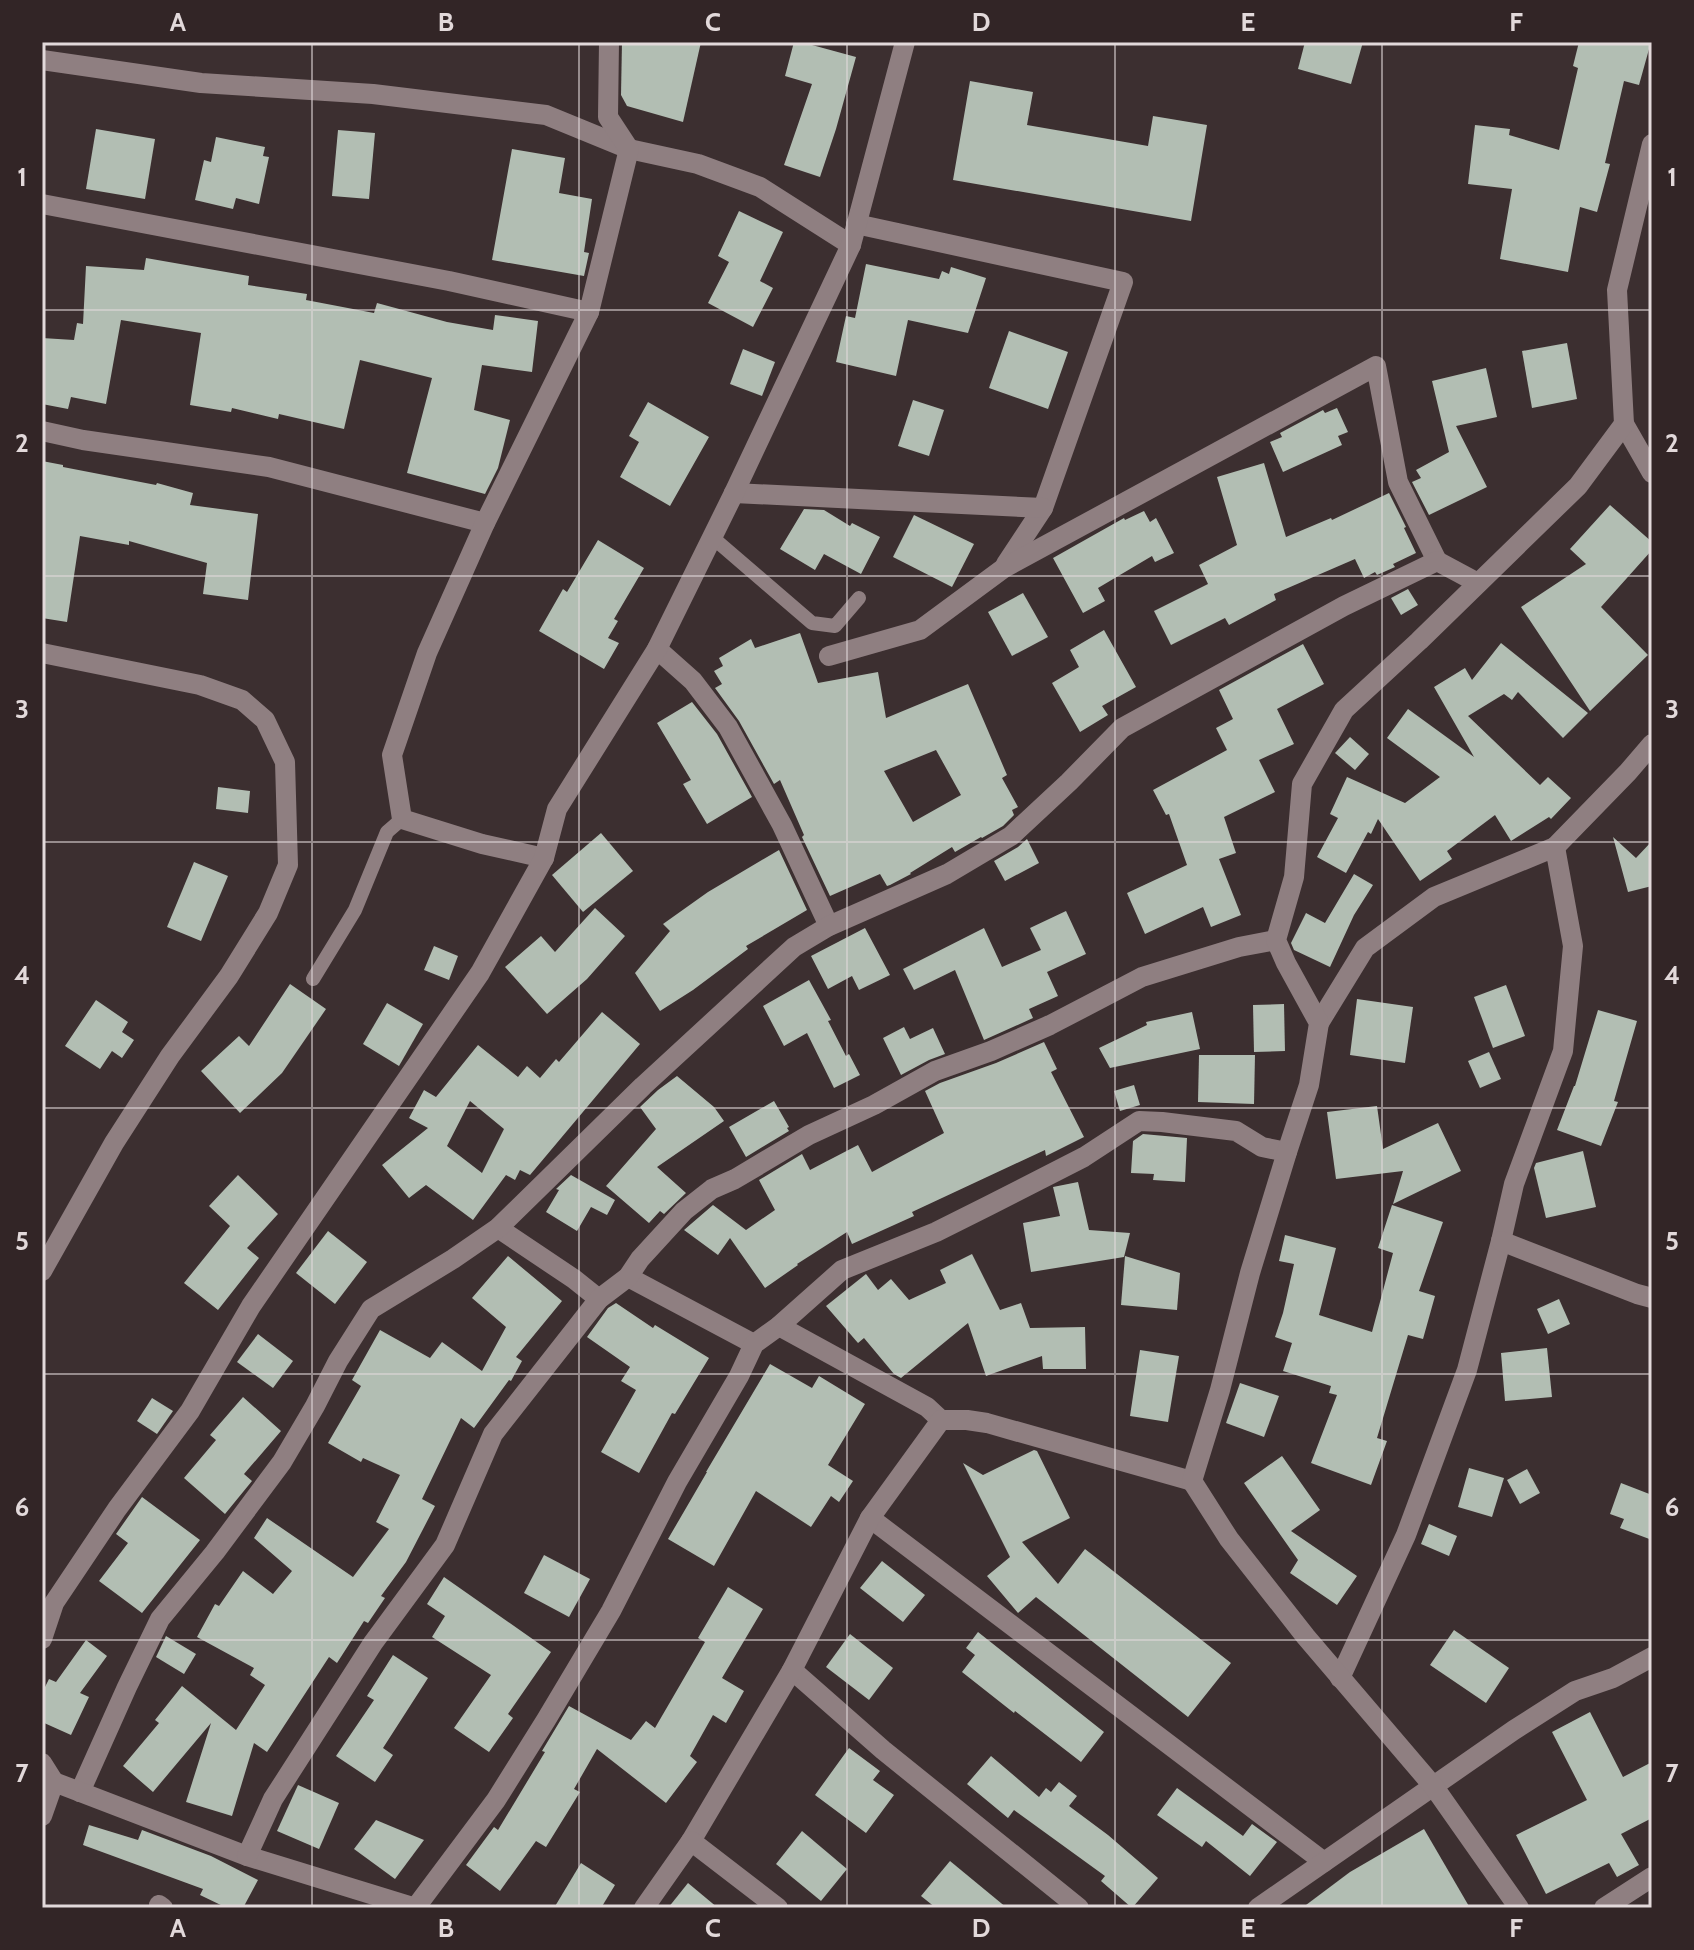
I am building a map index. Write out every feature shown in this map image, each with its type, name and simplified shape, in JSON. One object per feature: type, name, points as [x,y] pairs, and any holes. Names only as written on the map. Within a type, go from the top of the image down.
[{"type":"street","points":[[544,858],[482,844],[402,819],[392,755],[427,653],[485,523],[589,312],[629,149],[608,117],[609,42]]},
{"type":"street","points":[[42,1639],[54,1603],[117,1509],[190,1411],[251,1306],[480,973],[544,858],[557,809],[657,649],[851,245],[905,42]]},
{"type":"street","points":[[42,60],[201,83],[373,94],[546,115],[629,149],[698,164],[760,187],[851,245]]},
{"type":"street","points":[[1652,144],[1617,290],[1624,424],[1652,473]]},
{"type":"street","points":[[42,204],[449,281],[589,312]]},
{"type":"street","points":[[856,224],[1123,282],[1043,508],[1004,568]]},
{"type":"street","points":[[829,656],[920,630],[1004,568],[1376,366],[1398,482],[1437,561],[1478,583]]},
{"type":"street","points":[[1319,1023],[1276,940],[1294,877],[1302,784],[1344,710],[1578,486],[1624,424]]},
{"type":"street","points":[[42,431],[83,440],[269,467],[485,523]]},
{"type":"street","points":[[734,493],[1043,508]]},
{"type":"street","points":[[80,1792],[160,1619],[282,1462],[371,1309],[498,1228],[643,1086],[794,947],[829,926],[947,874],[1011,836],[1122,728],[1344,606],[1437,561]]},
{"type":"street","points":[[657,649],[693,681],[728,727],[782,825],[829,926]]},
{"type":"street","points":[[42,653],[200,685],[242,700],[265,720],[285,762],[288,865],[268,913],[229,976],[170,1056],[114,1143],[42,1271]]},
{"type":"street","points":[[1192,1481],[1220,1390],[1250,1273],[1309,1085],[1319,1023],[1365,948],[1434,897],[1555,847],[1652,744]]},
{"type":"street","points":[[1340,1678],[1406,1535],[1461,1385],[1514,1184],[1563,1051],[1573,946],[1555,847]]},
{"type":"street","points":[[247,1856],[273,1799],[373,1643],[445,1545],[493,1434],[599,1299],[628,1277],[640,1259],[684,1211],[712,1189],[935,1071],[1050,1025],[1142,977],[1239,947],[1276,940]]},
{"type":"street","points":[[42,1763],[54,1782],[247,1856],[416,1908],[496,1800],[546,1720],[611,1611],[677,1482],[739,1376],[754,1344],[842,1270],[936,1232],[988,1206],[1084,1157],[1139,1121],[1236,1131],[1262,1147],[1287,1152]]},
{"type":"street","points":[[498,1228],[599,1299]]},
{"type":"street","points":[[1501,1241],[1652,1298]]},
{"type":"street","points":[[628,1277],[754,1344]]},
{"type":"street","points":[[779,1326],[927,1407],[941,1420],[987,1423],[1192,1481],[1229,1539],[1340,1678],[1434,1787],[1519,1908]]},
{"type":"street","points":[[644,1908],[691,1841],[792,1670],[870,1518],[941,1420]]},
{"type":"street","points":[[870,1518],[1324,1862]]},
{"type":"street","points":[[1258,1908],[1514,1730],[1575,1691],[1613,1678],[1651,1653]]},
{"type":"street","points":[[792,1670],[883,1750],[1079,1908]]},
{"type":"street","points":[[42,1816],[54,1782]]},
{"type":"street","points":[[691,1841],[778,1908]]},
{"type":"street","points":[[1604,1908],[1652,1877]]},
{"type":"lane","points":[[712,537],[812,623],[835,626],[859,598]]},
{"type":"lane","points":[[313,979],[355,910],[387,832],[402,819]]},
{"type":"building","points":[[622,42],[701,42],[683,122],[627,106],[621,95]]},
{"type":"building","points":[[794,42],[856,57],[820,177],[784,165],[812,84],[785,76]]},
{"type":"building","points":[[1305,42],[1363,42],[1351,84],[1298,69]]},
{"type":"building","points":[[1579,42],[1651,42],[1639,85],[1624,81],[1605,163],[1610,164],[1597,212],[1580,207],[1568,272],[1500,259],[1512,189],[1468,184],[1475,125],[1510,129],[1509,135],[1559,150],[1578,68],[1573,66]]},
{"type":"building","points":[[970,81],[1033,92],[1027,125],[1148,146],[1153,116],[1207,125],[1191,221],[953,180]]},
{"type":"building","points":[[96,129],[155,139],[145,199],[86,189]]},
{"type":"building","points":[[338,130],[375,133],[369,199],[332,196]]},
{"type":"building","points":[[216,137],[265,147],[263,156],[269,157],[259,204],[236,198],[233,209],[195,200],[204,160],[211,162]]},
{"type":"building","points":[[512,149],[565,158],[559,193],[592,199],[584,252],[589,253],[584,276],[492,260]]},
{"type":"building","points":[[739,211],[783,232],[760,281],[773,288],[753,327],[708,303],[729,262],[718,256]]},
{"type":"building","points":[[146,258],[249,276],[248,285],[307,294],[306,300],[374,313],[377,303],[447,322],[493,330],[495,315],[538,321],[532,372],[482,365],[474,410],[510,420],[498,468],[485,494],[407,473],[432,378],[360,360],[344,429],[279,414],[278,419],[232,408],[231,412],[190,405],[201,333],[121,320],[106,404],[71,397],[68,409],[42,404],[42,338],[74,340],[77,323],[83,324],[86,266],[144,270]]},
{"type":"building","points":[[866,264],[939,279],[942,271],[949,274],[951,267],[986,278],[968,333],[908,320],[896,376],[836,362],[846,316],[855,318]]},
{"type":"building","points":[[1009,331],[1068,352],[1048,409],[989,388]]},
{"type":"building","points":[[1567,343],[1577,399],[1532,408],[1522,351]]},
{"type":"building","points":[[743,349],[775,362],[762,396],[730,384]]},
{"type":"building","points":[[1486,368],[1497,417],[1456,426],[1487,487],[1429,515],[1412,482],[1421,478],[1416,470],[1449,452],[1432,381]]},
{"type":"building","points":[[913,400],[944,410],[929,456],[898,446]]},
{"type":"building","points":[[648,402],[709,437],[670,506],[620,477],[639,442],[629,436]]},
{"type":"building","points":[[1337,408],[1348,432],[1338,436],[1342,445],[1283,472],[1270,442],[1282,437],[1280,433],[1323,410],[1325,413]]},
{"type":"building","points":[[42,461],[193,493],[190,505],[258,514],[248,600],[203,594],[207,563],[129,541],[129,545],[80,536],[67,622],[42,618]]},
{"type":"building","points":[[1264,463],[1286,537],[1332,520],[1389,493],[1416,553],[1393,564],[1395,567],[1364,578],[1355,559],[1274,594],[1276,600],[1229,625],[1225,618],[1171,645],[1154,611],[1208,584],[1199,565],[1237,545],[1217,477]]},
{"type":"building","points":[[1610,505],[1652,542],[1652,550],[1601,607],[1648,655],[1590,711],[1521,607],[1586,564],[1570,549]]},
{"type":"building","points":[[804,509],[824,510],[850,526],[852,523],[880,537],[861,574],[824,554],[815,570],[780,549]]},
{"type":"building","points":[[1144,511],[1150,522],[1156,518],[1174,553],[1155,562],[1152,556],[1098,588],[1105,601],[1083,613],[1053,558],[1124,518]]},
{"type":"building","points":[[914,515],[974,544],[952,587],[893,557]]},
{"type":"building","points":[[598,540],[644,568],[614,619],[618,621],[608,638],[619,643],[604,669],[539,631],[563,589],[567,592]]},
{"type":"building","points":[[1408,589],[1418,605],[1401,615],[1391,598]]},
{"type":"building","points":[[1023,593],[1048,637],[1012,656],[988,612]]},
{"type":"building","points":[[1104,630],[1136,687],[1102,706],[1108,715],[1080,732],[1052,683],[1079,667],[1070,650]]},
{"type":"building","points":[[800,633],[818,683],[878,672],[886,718],[968,684],[1007,775],[1002,778],[1018,807],[1012,810],[1014,815],[1003,826],[982,838],[955,852],[952,847],[890,885],[887,886],[880,874],[830,896],[780,780],[774,784],[739,721],[715,688],[722,684],[714,671],[723,666],[719,658],[751,639],[755,648]],"holes":[[[936,750],[961,795],[913,822],[884,771]]]},
{"type":"building","points":[[1501,643],[1588,713],[1563,738],[1518,692],[1512,700],[1504,694],[1468,716],[1540,785],[1548,777],[1571,798],[1551,819],[1549,817],[1511,841],[1495,815],[1447,851],[1452,859],[1420,881],[1378,819],[1346,873],[1317,857],[1338,818],[1330,814],[1347,777],[1405,803],[1440,777],[1387,738],[1408,709],[1474,757],[1434,687],[1465,668],[1472,680]]},
{"type":"building","points":[[1303,644],[1324,684],[1277,709],[1294,744],[1259,760],[1275,792],[1224,817],[1236,853],[1219,859],[1241,915],[1211,927],[1203,907],[1145,934],[1127,893],[1187,865],[1169,814],[1166,815],[1153,790],[1227,750],[1216,728],[1233,719],[1219,690]]},
{"type":"building","points":[[692,702],[717,734],[752,797],[707,824],[683,784],[691,780],[657,723]]},
{"type":"building","points":[[1350,737],[1369,754],[1355,770],[1335,753]]},
{"type":"building","points":[[218,787],[250,791],[248,813],[216,809]]},
{"type":"building","points":[[601,833],[633,871],[583,912],[552,875]]},
{"type":"building","points":[[1613,837],[1636,858],[1652,841],[1652,886],[1628,892]]},
{"type":"building","points":[[1027,839],[1039,863],[1005,881],[994,861]]},
{"type":"building","points":[[779,850],[807,910],[746,946],[748,949],[660,1011],[635,973],[670,931],[663,924],[708,892]]},
{"type":"building","points":[[194,862],[228,876],[201,941],[167,927]]},
{"type":"building","points":[[1354,874],[1373,885],[1354,915],[1330,967],[1294,950],[1291,943],[1306,913],[1325,923]]},
{"type":"building","points":[[595,908],[625,936],[587,979],[547,1014],[505,967],[541,936],[555,952]]},
{"type":"building","points":[[1066,911],[1086,954],[1047,972],[1058,996],[1029,1009],[1033,1018],[984,1040],[955,970],[914,990],[903,969],[984,928],[1002,967],[1041,950],[1030,928]]},
{"type":"building","points":[[865,928],[890,975],[859,990],[852,976],[828,989],[811,956]]},
{"type":"building","points":[[434,946],[458,956],[449,980],[424,970]]},
{"type":"building","points":[[809,980],[846,1056],[849,1054],[860,1075],[834,1088],[807,1033],[784,1046],[763,1006]]},
{"type":"building","points":[[290,984],[326,1009],[282,1073],[240,1113],[201,1071],[239,1036],[249,1046]]},
{"type":"building","points":[[1506,985],[1525,1036],[1493,1048],[1474,997]]},
{"type":"building","points":[[1357,999],[1413,1007],[1405,1063],[1350,1055]]},
{"type":"building","points":[[96,1000],[128,1022],[122,1032],[134,1040],[122,1058],[112,1051],[100,1069],[65,1046]]},
{"type":"building","points":[[387,1003],[423,1024],[399,1066],[363,1044]]},
{"type":"building","points":[[1284,1004],[1285,1051],[1254,1052],[1253,1005]]},
{"type":"building","points":[[1598,1010],[1637,1021],[1614,1101],[1618,1102],[1601,1146],[1557,1130],[1575,1086]]},
{"type":"building","points":[[602,1012],[640,1044],[530,1175],[520,1170],[515,1180],[506,1175],[473,1220],[426,1185],[409,1198],[382,1165],[428,1128],[409,1118],[424,1090],[436,1097],[478,1045],[518,1077],[527,1066],[540,1078],[556,1059],[559,1062]],"holes":[[[470,1101],[504,1129],[482,1173],[447,1146]]]},
{"type":"building","points":[[1192,1012],[1200,1049],[1110,1068],[1099,1048],[1147,1025],[1146,1022]]},
{"type":"building","points":[[904,1027],[910,1039],[933,1028],[945,1054],[901,1075],[883,1038]]},
{"type":"building","points":[[1044,1042],[1057,1069],[1051,1072],[1084,1137],[1046,1156],[1045,1150],[912,1212],[914,1216],[852,1244],[847,1232],[765,1288],[730,1238],[718,1255],[684,1230],[713,1205],[746,1230],[775,1210],[759,1180],[802,1154],[810,1170],[858,1145],[872,1172],[944,1133],[925,1091]]},
{"type":"building","points":[[1489,1052],[1501,1079],[1480,1088],[1468,1061]]},
{"type":"building","points":[[1199,1055],[1255,1055],[1254,1104],[1198,1102]]},
{"type":"building","points":[[677,1076],[714,1107],[724,1121],[657,1167],[686,1193],[664,1214],[660,1211],[649,1223],[606,1186],[656,1129],[640,1107]]},
{"type":"building","points":[[1134,1085],[1140,1105],[1120,1111],[1114,1091]]},
{"type":"building","points":[[774,1101],[789,1131],[746,1157],[729,1127]]},
{"type":"building","points":[[1377,1106],[1383,1149],[1438,1123],[1461,1171],[1393,1204],[1403,1171],[1336,1179],[1327,1112]]},
{"type":"building","points":[[1143,1134],[1187,1138],[1185,1182],[1153,1180],[1154,1174],[1131,1173],[1133,1141]]},
{"type":"building","points":[[1583,1151],[1596,1207],[1546,1218],[1534,1168],[1536,1163]]},
{"type":"building","points":[[238,1175],[278,1214],[247,1248],[259,1258],[218,1310],[184,1283],[230,1226],[209,1206]]},
{"type":"building","points":[[571,1175],[615,1200],[607,1215],[591,1207],[577,1231],[546,1212],[559,1190],[556,1189]]},
{"type":"building","points":[[1078,1182],[1089,1230],[1130,1233],[1124,1257],[1031,1272],[1023,1223],[1060,1216],[1053,1187]]},
{"type":"building","points":[[1392,1205],[1443,1222],[1419,1291],[1435,1296],[1423,1339],[1408,1335],[1377,1438],[1387,1441],[1371,1485],[1311,1463],[1337,1395],[1329,1393],[1331,1386],[1283,1371],[1292,1343],[1275,1337],[1294,1264],[1279,1261],[1285,1235],[1336,1248],[1319,1315],[1372,1332],[1393,1253],[1378,1248]]},
{"type":"building","points":[[328,1231],[367,1262],[335,1304],[296,1273]]},
{"type":"building","points":[[972,1254],[1000,1310],[1021,1303],[1030,1328],[1085,1327],[1086,1369],[1043,1369],[1042,1356],[986,1376],[968,1323],[901,1378],[894,1374],[864,1338],[858,1343],[826,1306],[866,1274],[878,1290],[891,1279],[909,1300],[946,1283],[940,1270]]},
{"type":"building","points":[[508,1256],[562,1301],[516,1357],[522,1361],[511,1381],[474,1428],[461,1418],[422,1499],[435,1506],[406,1562],[381,1596],[385,1598],[368,1623],[364,1621],[337,1663],[329,1657],[267,1752],[254,1743],[232,1816],[186,1802],[211,1723],[153,1792],[123,1766],[159,1723],[155,1720],[182,1686],[236,1730],[265,1685],[250,1675],[254,1668],[197,1637],[215,1604],[219,1606],[243,1571],[273,1594],[292,1571],[254,1538],[267,1518],[353,1577],[389,1529],[376,1522],[400,1475],[363,1458],[361,1462],[328,1443],[361,1386],[352,1380],[380,1330],[430,1358],[442,1342],[482,1371],[506,1327],[472,1298]]},
{"type":"building","points":[[1125,1256],[1180,1273],[1177,1310],[1121,1305]]},
{"type":"building","points":[[1559,1299],[1570,1324],[1548,1334],[1537,1309]]},
{"type":"building","points":[[616,1303],[653,1328],[655,1325],[709,1358],[675,1414],[672,1413],[639,1473],[601,1452],[636,1390],[621,1381],[630,1367],[587,1337],[608,1308]]},
{"type":"building","points":[[258,1334],[293,1361],[273,1388],[237,1362]]},
{"type":"building","points":[[1547,1348],[1552,1397],[1505,1401],[1501,1353]]},
{"type":"building","points":[[1140,1350],[1179,1356],[1168,1422],[1130,1416]]},
{"type":"building","points":[[770,1364],[812,1388],[819,1376],[865,1404],[828,1465],[853,1481],[839,1502],[831,1496],[811,1527],[756,1491],[714,1566],[668,1539]]},
{"type":"building","points":[[1240,1383],[1279,1396],[1264,1437],[1226,1423]]},
{"type":"building","points":[[243,1397],[281,1431],[244,1474],[252,1481],[225,1514],[184,1478],[216,1440],[210,1435]]},
{"type":"building","points":[[152,1398],[173,1411],[157,1434],[137,1421]]},
{"type":"building","points":[[1034,1450],[1070,1518],[1022,1542],[1058,1584],[1085,1549],[1231,1663],[1188,1717],[1036,1597],[1018,1613],[987,1576],[1010,1557],[963,1463],[983,1475]]},
{"type":"building","points":[[1282,1456],[1320,1510],[1291,1531],[1357,1576],[1337,1605],[1290,1573],[1298,1560],[1244,1483]]},
{"type":"building","points":[[1469,1468],[1504,1478],[1492,1517],[1458,1507]]},
{"type":"building","points":[[1527,1469],[1540,1493],[1520,1504],[1507,1480]]},
{"type":"building","points":[[1621,1483],[1652,1495],[1652,1540],[1620,1528],[1624,1519],[1610,1514]]},
{"type":"building","points":[[142,1497],[200,1540],[142,1613],[99,1581],[128,1543],[116,1534]]},
{"type":"building","points":[[1429,1524],[1457,1536],[1449,1556],[1421,1544]]},
{"type":"building","points":[[544,1555],[590,1579],[569,1617],[524,1593]]},
{"type":"building","points":[[882,1561],[925,1595],[903,1622],[860,1588]]},
{"type":"building","points":[[444,1577],[551,1652],[508,1714],[513,1718],[489,1752],[454,1728],[491,1675],[432,1637],[445,1616],[427,1604]]},
{"type":"building","points":[[728,1587],[763,1609],[722,1678],[744,1691],[726,1723],[713,1715],[690,1756],[697,1762],[666,1803],[597,1749],[574,1789],[580,1792],[546,1847],[536,1841],[500,1891],[466,1865],[494,1827],[498,1830],[569,1706],[631,1740],[646,1721],[655,1728],[705,1642],[698,1638]]},
{"type":"building","points":[[1454,1630],[1509,1668],[1486,1703],[1430,1665]]},
{"type":"building","points":[[978,1632],[1104,1732],[1081,1762],[962,1672],[975,1655],[966,1648]]},
{"type":"building","points":[[850,1634],[893,1668],[869,1700],[826,1667]]},
{"type":"building","points":[[166,1636],[196,1654],[184,1674],[156,1657]]},
{"type":"building","points":[[86,1640],[107,1656],[80,1693],[89,1697],[71,1735],[42,1722],[42,1693],[49,1679],[56,1682]]},
{"type":"building","points":[[393,1655],[428,1678],[383,1748],[393,1755],[375,1782],[336,1756],[374,1700],[367,1696]]},
{"type":"building","points":[[1590,1712],[1623,1777],[1652,1762],[1652,1818],[1621,1834],[1639,1865],[1617,1877],[1609,1863],[1546,1894],[1516,1835],[1587,1800],[1552,1732]]},
{"type":"building","points":[[849,1748],[880,1771],[873,1780],[894,1795],[866,1833],[815,1795]]},
{"type":"building","points":[[991,1756],[1039,1797],[1046,1788],[1051,1792],[1059,1782],[1077,1796],[1069,1806],[1158,1878],[1132,1908],[1101,1881],[1105,1876],[1014,1810],[1008,1818],[967,1784]]},
{"type":"building","points":[[298,1785],[339,1803],[319,1849],[277,1831]]},
{"type":"building","points":[[1177,1788],[1243,1836],[1252,1824],[1277,1842],[1250,1876],[1206,1841],[1202,1847],[1157,1815]]},
{"type":"building","points":[[376,1820],[424,1840],[395,1879],[354,1849]]},
{"type":"building","points":[[89,1825],[138,1840],[142,1830],[211,1856],[258,1880],[243,1908],[227,1908],[200,1895],[203,1889],[83,1845]]},
{"type":"building","points":[[1424,1829],[1470,1908],[1302,1908],[1350,1872]]},
{"type":"building","points":[[802,1831],[847,1869],[821,1901],[776,1864]]},
{"type":"building","points":[[950,1861],[1007,1908],[936,1908],[921,1896]]},
{"type":"building","points":[[581,1863],[615,1885],[601,1908],[554,1908]]},
{"type":"building","points":[[688,1883],[718,1908],[668,1908]]}]
